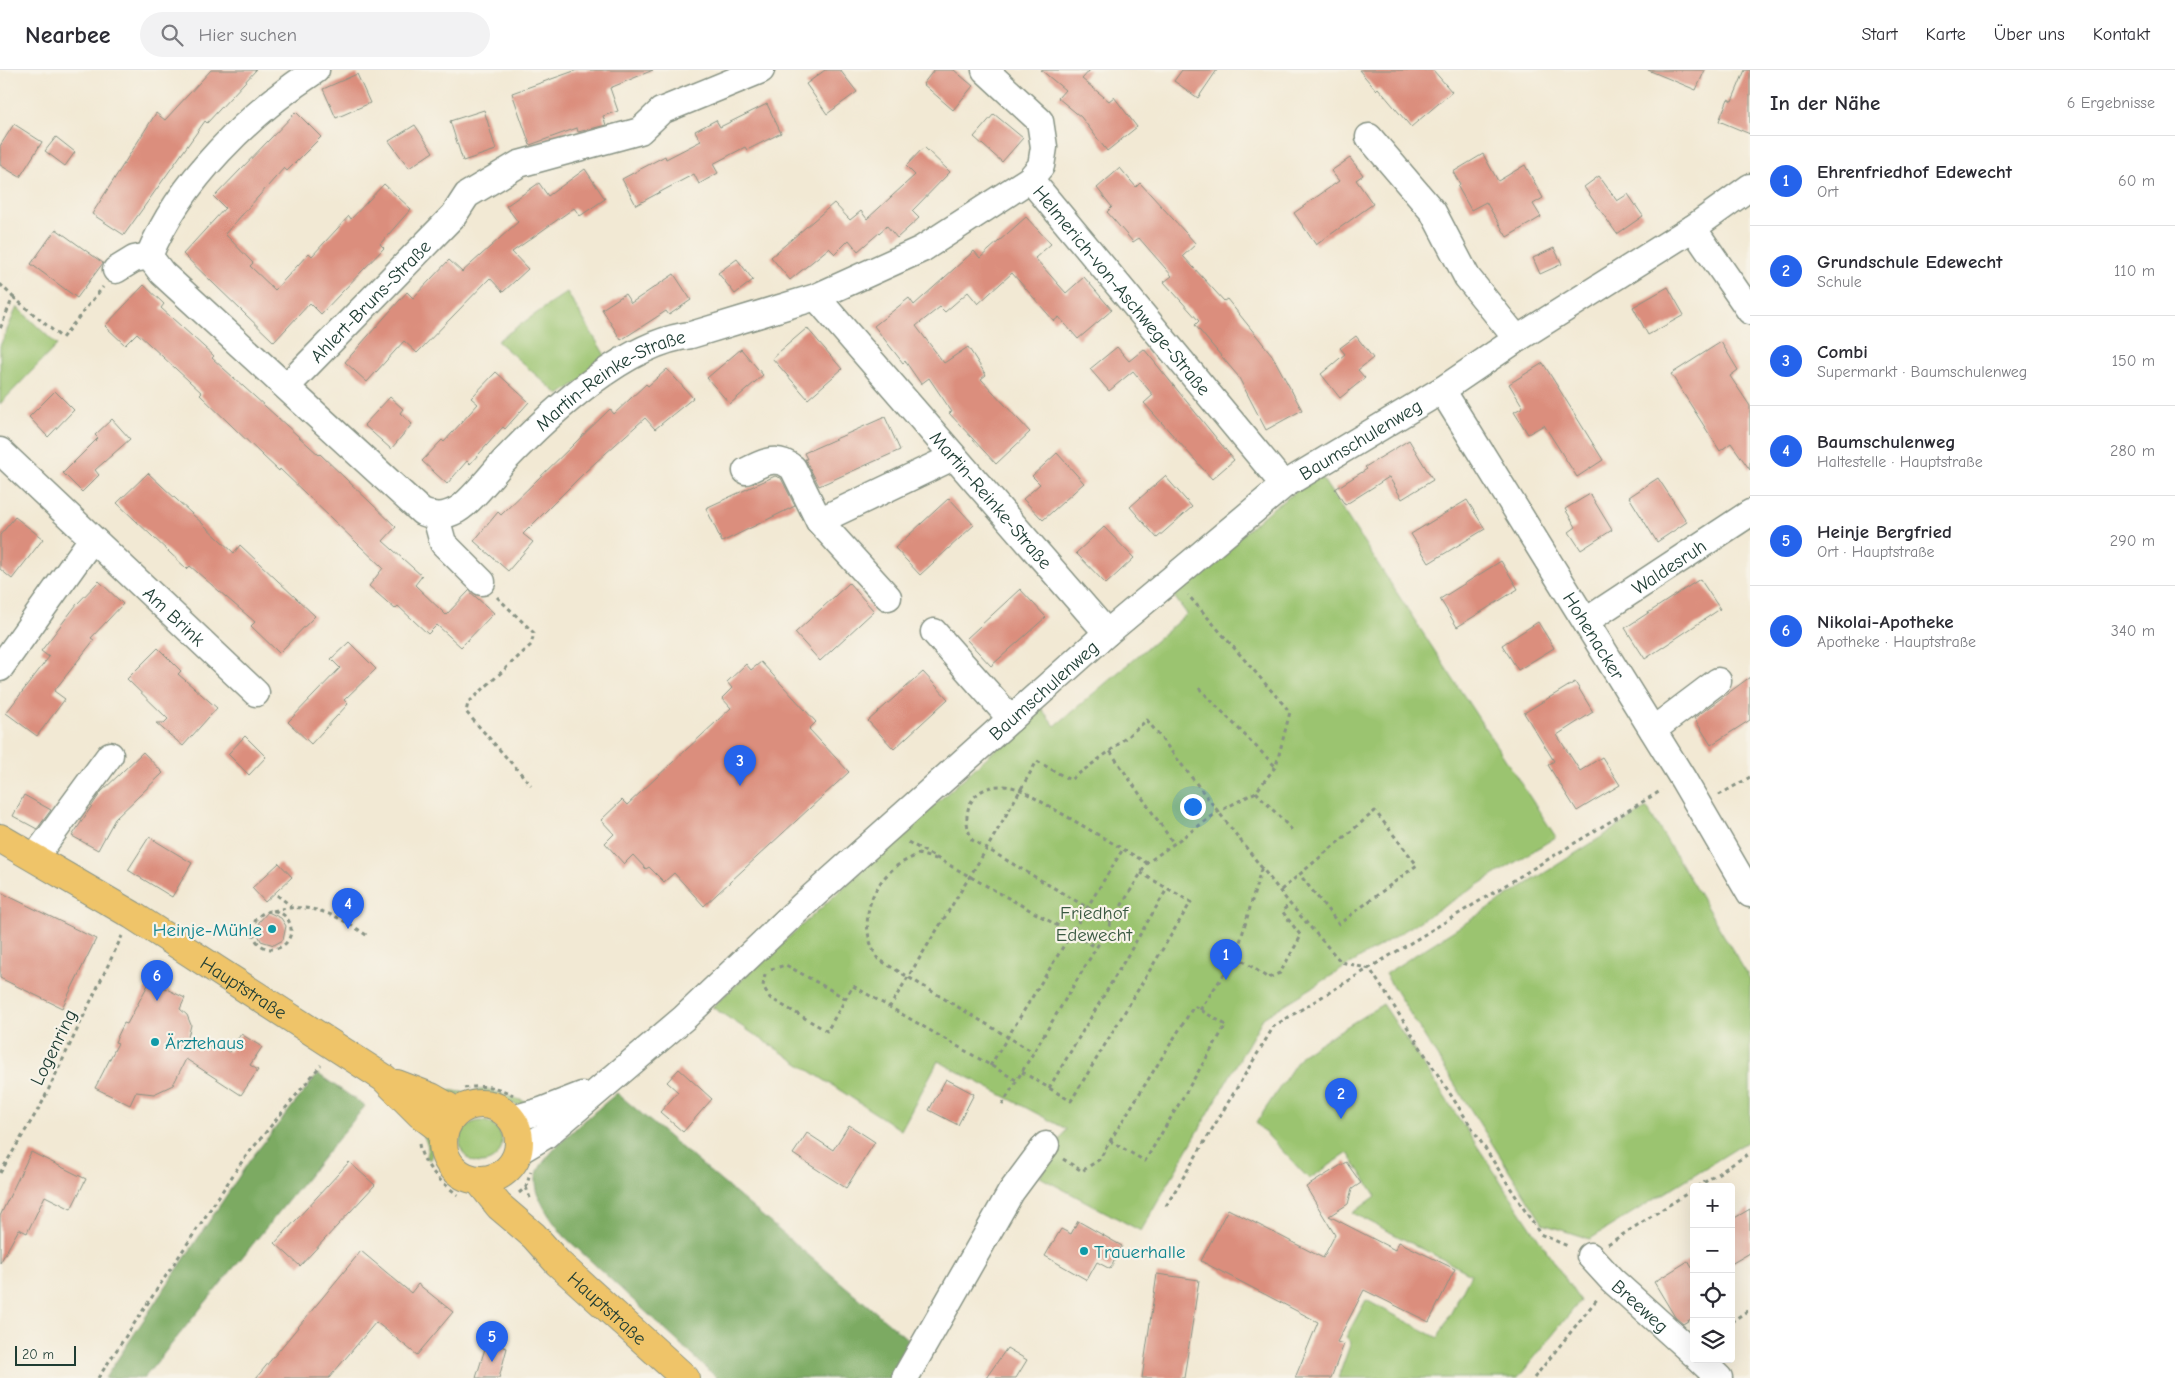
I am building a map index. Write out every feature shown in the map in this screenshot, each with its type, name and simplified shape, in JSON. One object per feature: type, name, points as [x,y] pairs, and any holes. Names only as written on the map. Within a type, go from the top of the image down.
[{"type":"main road","name":"Hauptstraße","points":[[0,838],[164,935],[384,1078],[431,1098],[454,1111]]},
{"type":"main road","points":[[480,1104],[492,1105],[503,1110],[516,1109],[520,1140],[513,1160],[499,1176],[479,1180],[459,1174],[451,1166],[444,1149],[454,1111],[480,1104]]},
{"type":"main road","name":"Hauptstraße","points":[[513,1160],[534,1236]]},
{"type":"main road","name":"Hauptstraße","points":[[479,1180],[499,1206],[534,1236],[599,1301],[685,1378]]},
{"type":"street","points":[[149,256],[158,233],[203,166],[286,90],[316,70]]},
{"type":"street","name":"Ahlert-Bruns-Straße","points":[[286,386],[454,215],[467,195],[519,164],[640,131],[661,111],[761,70]]},
{"type":"street","name":"Helmerich-von-Aschwege-Straße","points":[[985,70],[1040,121],[1044,147],[1041,166],[1030,180],[1284,485]]},
{"type":"street","points":[[1369,137],[1433,212],[1467,277],[1517,339]]},
{"type":"street","name":"Martin-Reinke-Straße","points":[[436,517],[458,509],[518,447],[586,385],[642,350],[679,336],[691,335],[816,297],[922,249],[1030,180]]},
{"type":"street","name":"Baumschulenweg","points":[[513,1160],[684,1018],[804,904],[1107,633],[1284,485],[1442,390],[1517,339],[1692,228],[1750,187]]},
{"type":"street","points":[[1692,228],[1750,312]]},
{"type":"street","points":[[116,270],[134,259],[149,256]]},
{"type":"street","points":[[149,256],[162,273],[422,512],[436,517],[443,543],[482,582]]},
{"type":"street","name":"Martin-Reinke-Straße","points":[[816,297],[952,457],[1107,633]]},
{"type":"street","name":"Hohenacker","points":[[1442,390],[1684,779],[1748,887]]},
{"type":"street","name":"Am Brink","points":[[0,451],[256,693]]},
{"type":"street","points":[[819,521],[952,457]]},
{"type":"street","points":[[746,471],[774,459],[786,462],[793,468],[819,521],[888,597]]},
{"type":"street","name":"Waldesruh","points":[[1586,621],[1750,514]]},
{"type":"street","points":[[0,668],[92,539]]},
{"type":"street","points":[[934,632],[1011,719]]},
{"type":"street","points":[[1653,730],[1718,681]]},
{"type":"street","points":[[35,857],[110,755]]},
{"type":"street","name":"Baumschulenweg","points":[[516,1109],[541,1111],[604,1086]]},
{"type":"street","points":[[905,1378],[1011,1192],[1046,1145]]},
{"type":"street","name":"Breeweg","points":[[1590,1256],[1612,1280],[1690,1350]]},
{"type":"street","points":[[1703,1363],[1719,1378]]},
{"type":"path","points":[[0,284],[62,338],[116,270]]},
{"type":"path","points":[[0,329],[13,297]]},
{"type":"path","points":[[1002,1105],[1147,863],[1218,812],[1256,792],[1276,766],[1290,712],[1188,596],[1178,574]]},
{"type":"path","points":[[482,582],[534,633],[532,645],[468,703],[466,712],[531,785]]},
{"type":"path","points":[[1199,688],[1276,766]]},
{"type":"path","points":[[889,1008],[986,850],[1037,761],[1070,780],[1148,720],[1290,904],[1342,962],[1370,969],[1540,1234],[1590,1256],[1690,1192]]},
{"type":"path","points":[[1110,751],[1174,844]]},
{"type":"path","points":[[1699,806],[1750,777]]},
{"type":"path","points":[[1166,1206],[1274,1026],[1684,779]]},
{"type":"path","points":[[1112,922],[986,850],[972,840],[966,827],[965,812],[977,794],[993,784],[1009,785],[1021,790],[1147,863]]},
{"type":"path","points":[[1256,792],[1293,831]]},
{"type":"path","points":[[1281,890],[1376,811],[1417,865],[1339,924],[1300,875]]},
{"type":"path","points":[[892,825],[893,833],[936,859],[1096,947]]},
{"type":"path","points":[[990,1066],[1123,849]]},
{"type":"path","points":[[936,859],[918,854],[898,865],[884,878],[870,902],[866,919],[866,930],[870,947],[878,959],[1033,1052]]},
{"type":"path","points":[[1200,1010],[1236,956],[1262,866]]},
{"type":"path","points":[[1022,1072],[1071,1101],[1192,902],[1141,873]]},
{"type":"path","points":[[1049,1088],[1167,889]]},
{"type":"path","points":[[277,895],[291,906]]},
{"type":"path","points":[[1236,956],[1268,978],[1280,973],[1300,936],[1282,910],[1290,904]]},
{"type":"path","points":[[270,911],[282,914],[290,925],[289,938],[286,943],[274,949],[262,947],[254,938],[252,932],[259,916],[270,911],[291,906],[324,911],[348,922],[369,937]]},
{"type":"path","name":"Logenring","points":[[0,1173],[42,1103],[125,929]]},
{"type":"path","points":[[845,998],[786,965],[776,967],[765,973],[763,986],[770,998],[828,1031],[853,986],[1016,1080]]},
{"type":"path","points":[[1046,1145],[1082,1171],[1100,1159],[1110,1141],[1194,1006],[1226,1025],[1145,1161],[1110,1141]]},
{"type":"path","points":[[98,1378],[243,1160],[336,1047]]},
{"type":"path","points":[[454,1111],[480,1086],[499,1087],[516,1109]]},
{"type":"path","points":[[1703,1183],[1750,1153]]},
{"type":"path","points":[[1534,1378],[1612,1280]]},
{"type":"path","points":[[1735,1319],[1750,1309]]},
{"type":"green space","points":[[567,292],[609,362],[559,395],[497,341]]},
{"type":"green space","points":[[17,307],[57,345],[0,404],[0,346]]},
{"type":"green space","name":"Friedhof Edewecht","points":[[1320,475],[1556,837],[1263,1018],[1141,1231],[1040,1177],[1066,1129],[938,1061],[901,1130],[712,1007],[1041,708],[1055,726],[1187,614],[1173,595],[1270,510]]},
{"type":"green space","points":[[1647,808],[1750,979],[1750,1140],[1590,1239],[1543,1224],[1385,974]]},
{"type":"green space","points":[[1383,1004],[1580,1301],[1518,1378],[1338,1378],[1351,1342],[1346,1337],[1366,1300],[1438,1338],[1471,1274],[1353,1213],[1376,1196],[1348,1153],[1309,1179],[1256,1123],[1302,1054]]},
{"type":"green space","points":[[318,1074],[365,1106],[144,1378],[105,1378],[250,1160]]},
{"type":"green space","points":[[442,1089],[461,1092],[488,1089],[532,1104],[516,1105],[497,1096],[482,1093],[456,1096]]},
{"type":"green space","points":[[617,1093],[911,1342],[890,1378],[717,1378],[564,1236],[545,1209],[538,1194],[536,1178],[539,1169],[558,1146]]},
{"type":"green space","points":[[485,1121],[493,1124],[499,1130],[502,1142],[499,1154],[493,1160],[477,1163],[469,1160],[463,1154],[460,1138],[463,1130],[469,1124]]},
{"type":"green space","points":[[421,1129],[430,1136],[432,1154],[430,1160],[426,1157],[428,1146]]},
{"type":"building","points":[[211,70],[256,70],[207,123],[205,121],[124,235],[92,214],[156,113],[165,120]]},
{"type":"building","points":[[577,70],[653,70],[610,88],[618,111],[603,116],[606,125],[578,132],[577,128],[530,145],[512,93]]},
{"type":"building","points":[[825,70],[840,70],[857,92],[827,114],[806,84]]},
{"type":"building","points":[[934,70],[954,70],[973,86],[953,110],[923,84]]},
{"type":"building","points":[[1041,70],[1090,70],[1082,79],[1109,101],[1114,97],[1137,127],[1107,151],[1081,117],[1058,98],[1065,90]]},
{"type":"building","points":[[1182,70],[1217,70],[1198,98],[1174,81]]},
{"type":"building","points":[[1359,70],[1433,70],[1452,92],[1411,127],[1378,88],[1376,90]]},
{"type":"building","points":[[1648,70],[1705,70],[1696,90]]},
{"type":"building","points":[[1745,70],[1750,70],[1750,134],[1719,121],[1728,99],[1732,101]]},
{"type":"building","points":[[357,74],[370,103],[336,118],[323,89]]},
{"type":"building","points":[[767,104],[781,133],[747,150],[745,147],[713,164],[718,173],[699,184],[694,174],[636,205],[622,179],[665,156],[666,159],[701,141],[695,131],[716,120],[720,127]]},
{"type":"building","points":[[484,110],[496,150],[463,161],[450,121]]},
{"type":"building","points":[[296,112],[321,137],[287,171],[284,168],[225,234],[253,263],[250,266],[275,290],[309,253],[312,256],[349,216],[351,219],[384,184],[411,209],[380,244],[384,248],[321,314],[310,303],[274,342],[183,254],[225,208],[214,197]]},
{"type":"building","points":[[994,114],[1023,138],[1002,162],[974,137]]},
{"type":"building","points":[[14,124],[42,142],[20,177],[0,165],[0,146]]},
{"type":"building","points":[[415,125],[433,152],[409,168],[389,141]]},
{"type":"building","points":[[56,137],[75,152],[65,166],[45,151]]},
{"type":"building","points":[[924,147],[950,172],[912,211],[919,218],[897,238],[887,226],[858,251],[849,240],[835,254],[829,248],[790,280],[771,257],[834,203],[850,220],[861,211],[867,219],[915,175],[906,166]]},
{"type":"building","points":[[1483,154],[1498,181],[1525,165],[1543,198],[1533,204],[1541,217],[1507,237],[1486,202],[1471,210],[1458,187],[1460,184],[1453,172]]},
{"type":"building","points":[[1350,158],[1363,175],[1356,180],[1373,204],[1316,245],[1294,213],[1339,181],[1331,171]]},
{"type":"building","points":[[1120,168],[1136,187],[1140,183],[1196,244],[1183,256],[1224,301],[1227,299],[1272,355],[1302,410],[1266,430],[1238,376],[1195,325],[1199,321],[1164,282],[1172,276],[1139,238],[1133,242],[1107,212],[1112,207],[1097,188]]},
{"type":"building","points":[[585,169],[605,199],[580,216],[574,208],[512,252],[528,269],[503,292],[490,278],[417,353],[404,341],[367,382],[345,362],[407,292],[413,298],[449,260],[462,272],[518,222],[506,206],[539,183],[548,196]]},
{"type":"building","points":[[1599,176],[1617,201],[1628,194],[1643,216],[1617,234],[1584,187]]},
{"type":"building","points":[[1026,217],[1051,244],[1035,258],[1066,293],[1084,277],[1112,310],[1078,339],[1059,317],[1054,321],[1012,273],[978,304],[968,292],[945,312],[940,307],[916,326],[944,363],[968,347],[986,375],[981,379],[1030,432],[996,464],[949,413],[952,412],[929,378],[921,384],[905,361],[903,363],[874,326],[909,298],[914,305],[974,251],[980,258]]},
{"type":"building","points":[[56,229],[103,263],[77,298],[31,264]]},
{"type":"building","points":[[1554,248],[1562,264],[1540,274],[1533,258]]},
{"type":"building","points":[[737,259],[753,280],[735,294],[718,273]]},
{"type":"building","points":[[674,274],[691,300],[669,315],[666,311],[621,340],[602,309],[625,294],[631,303]]},
{"type":"building","points":[[144,285],[164,304],[161,308],[214,356],[212,358],[320,454],[396,527],[383,541],[422,576],[415,585],[446,615],[469,591],[494,613],[461,647],[437,625],[428,634],[398,606],[395,609],[369,586],[383,568],[280,469],[279,471],[262,455],[200,395],[202,393],[137,333],[125,345],[105,326]]},
{"type":"building","points":[[1668,287],[1684,315],[1648,335],[1633,307]]},
{"type":"building","points":[[807,328],[842,369],[808,399],[772,358]]},
{"type":"building","points":[[1356,336],[1373,358],[1358,370],[1365,378],[1340,398],[1321,374],[1345,354],[1340,348]]},
{"type":"building","points":[[1721,342],[1738,370],[1730,376],[1750,406],[1750,470],[1731,443],[1720,451],[1671,374]]},
{"type":"building","points":[[1117,347],[1129,361],[1144,349],[1234,460],[1212,479],[1144,403],[1153,395],[1133,371],[1109,391],[1090,369]]},
{"type":"building","points":[[741,349],[763,375],[730,404],[707,378]]},
{"type":"building","points":[[1543,363],[1603,460],[1577,477],[1544,425],[1528,434],[1514,412],[1523,407],[1509,384]]},
{"type":"building","points":[[667,369],[693,398],[655,429],[645,418],[586,471],[523,534],[533,542],[508,571],[474,541],[498,512],[501,515],[610,409],[614,414],[646,384],[648,386]]},
{"type":"building","points":[[496,372],[529,402],[505,429],[503,427],[470,464],[467,461],[447,484],[422,461],[442,440],[444,442],[478,404],[471,398]]},
{"type":"building","points":[[55,391],[74,410],[48,437],[29,417]]},
{"type":"building","points":[[390,397],[403,409],[400,413],[412,424],[391,449],[364,425]]},
{"type":"building","points":[[885,417],[900,450],[819,486],[805,459],[807,459],[804,453]]},
{"type":"building","points":[[112,419],[130,439],[95,470],[99,475],[82,492],[63,473],[98,438],[95,435]]},
{"type":"building","points":[[1409,440],[1433,480],[1402,499],[1389,477],[1345,505],[1335,489],[1367,469],[1365,467]]},
{"type":"building","points":[[1057,453],[1084,483],[1043,520],[1023,499],[1040,484],[1032,476]]},
{"type":"building","points":[[148,473],[234,553],[240,545],[315,616],[279,653],[251,626],[255,622],[190,566],[187,569],[117,503]]},
{"type":"building","points":[[775,476],[781,478],[795,506],[722,542],[706,508]]},
{"type":"building","points":[[1165,476],[1192,507],[1157,538],[1130,507]]},
{"type":"building","points":[[1658,478],[1687,522],[1657,542],[1629,497]]},
{"type":"building","points":[[1590,494],[1612,530],[1581,550],[1569,532],[1576,527],[1565,509]]},
{"type":"building","points":[[949,498],[974,525],[920,575],[895,548]]},
{"type":"building","points":[[1467,500],[1485,529],[1429,563],[1411,534]]},
{"type":"building","points":[[15,517],[43,539],[12,579],[0,569],[0,535]]},
{"type":"building","points":[[1104,527],[1134,558],[1106,584],[1076,553]]},
{"type":"building","points":[[1501,561],[1518,589],[1457,627],[1440,599]]},
{"type":"building","points":[[1700,579],[1720,609],[1645,659],[1625,628]]},
{"type":"building","points":[[99,581],[123,604],[91,638],[94,640],[54,691],[65,699],[37,736],[6,713],[49,657],[41,651],[77,604]]},
{"type":"building","points":[[849,583],[874,611],[820,661],[795,633]]},
{"type":"building","points":[[1020,589],[1046,617],[991,666],[966,639]]},
{"type":"building","points":[[1538,622],[1554,648],[1518,670],[1502,645]]},
{"type":"building","points":[[349,642],[376,669],[344,700],[348,704],[311,744],[288,722],[340,668],[331,659]]},
{"type":"building","points":[[158,648],[181,671],[178,674],[217,708],[183,746],[156,723],[164,723],[168,719],[127,679]]},
{"type":"building","points":[[761,662],[816,722],[809,729],[849,772],[704,906],[674,873],[664,882],[649,867],[646,869],[633,855],[624,864],[605,843],[614,834],[601,820],[622,800],[627,805],[731,708],[722,698],[732,688],[727,682],[746,664],[751,670]]},
{"type":"building","points":[[923,672],[948,699],[894,749],[868,721]]},
{"type":"building","points":[[1750,677],[1750,720],[1711,745],[1694,718]]},
{"type":"building","points":[[1575,682],[1593,712],[1557,735],[1580,771],[1602,757],[1620,785],[1577,811],[1548,765],[1554,761],[1524,713]]},
{"type":"building","points":[[245,736],[266,757],[249,775],[228,754]]},
{"type":"building","points":[[143,752],[163,773],[115,819],[98,850],[72,836],[101,792]]},
{"type":"building","points":[[24,795],[51,810],[37,829],[13,816]]},
{"type":"building","points":[[149,837],[192,863],[172,897],[128,870]]},
{"type":"building","points":[[279,863],[292,877],[265,902],[252,888]]},
{"type":"building","points":[[0,892],[96,939],[62,1008],[0,978]]},
{"type":"building","name":"Heinje-Mühle","points":[[268,912],[281,918],[286,926],[283,940],[274,945],[261,941],[257,932],[259,922]]},
{"type":"building","name":"Ärztehaus","points":[[150,981],[185,998],[180,1009],[187,1015],[191,1025],[188,1037],[216,1050],[219,1045],[229,1052],[241,1034],[262,1047],[250,1065],[258,1070],[241,1095],[186,1059],[173,1085],[154,1094],[136,1092],[130,1105],[95,1088],[118,1043],[115,1042],[124,1023],[127,1024]]},
{"type":"building","points":[[679,1069],[712,1099],[683,1132],[660,1112],[678,1092],[667,1082]]},
{"type":"building","points":[[946,1079],[974,1094],[958,1125],[929,1110]]},
{"type":"building","points":[[849,1125],[875,1142],[846,1188],[793,1154],[807,1133],[833,1150]]},
{"type":"building","points":[[31,1152],[86,1179],[71,1209],[45,1196],[27,1233],[19,1229],[0,1263],[0,1216]]},
{"type":"building","points":[[349,1162],[375,1185],[300,1266],[275,1243]]},
{"type":"building","points":[[1346,1162],[1361,1183],[1352,1189],[1348,1204],[1329,1216],[1395,1250],[1399,1242],[1455,1269],[1429,1322],[1364,1290],[1337,1342],[1344,1344],[1331,1378],[1295,1378],[1318,1322],[1201,1261],[1228,1209],[1323,1258],[1335,1235],[1306,1187]]},
{"type":"building","points":[[1750,1209],[1750,1253],[1735,1262],[1735,1228],[1735,1218]]},
{"type":"building","name":"Trauerhalle","points":[[1078,1221],[1122,1246],[1110,1269],[1097,1262],[1087,1280],[1045,1256],[1061,1229],[1071,1234]]},
{"type":"building","points":[[361,1251],[411,1293],[418,1284],[453,1312],[417,1355],[376,1322],[329,1378],[256,1378]]},
{"type":"building","points":[[1688,1261],[1690,1264],[1690,1320],[1683,1324],[1675,1317],[1654,1282]]},
{"type":"building","points":[[1157,1274],[1199,1280],[1184,1378],[1142,1378]]},
{"type":"building","points":[[487,1342],[507,1348],[499,1378],[476,1378]]},
{"type":"building","points":[[1007,1348],[1027,1360],[1016,1378],[986,1378]]},
{"type":"place","name":"Combi","points":[[740,786]]},
{"type":"place","name":"Heinje-Mühle","points":[[272,929]]},
{"type":"place","name":"Baumschulenweg","points":[[348,929]]},
{"type":"place","name":"Ehrenfriedhof Edewecht","points":[[1226,980]]},
{"type":"place","name":"Nikolai-Apotheke","points":[[157,1001]]},
{"type":"place","name":"Ärztehaus","points":[[155,1042]]},
{"type":"place","name":"Grundschule Edewecht","points":[[1341,1119]]},
{"type":"place","name":"Trauerhalle","points":[[1084,1251]]},
{"type":"place","name":"Heinje Bergfried","points":[[492,1362]]}]
